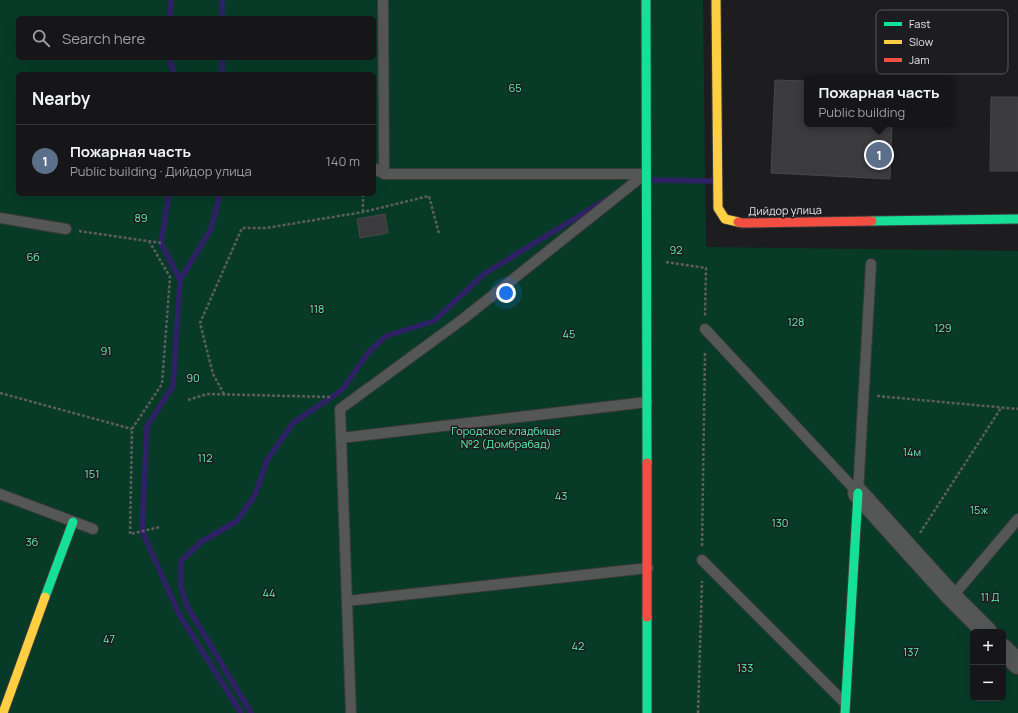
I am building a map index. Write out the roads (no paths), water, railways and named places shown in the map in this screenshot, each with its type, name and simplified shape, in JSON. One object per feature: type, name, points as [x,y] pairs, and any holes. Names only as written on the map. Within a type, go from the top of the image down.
[{"type":"street","points":[[646,0],[645,174],[648,568],[646,713]]},
{"type":"street","name":"Дийдор улица","points":[[716,0],[718,208],[725,218],[742,223],[1018,219]]},
{"type":"street","points":[[858,493],[952,597],[984,629]]},
{"type":"street","points":[[845,709],[858,493]]},
{"type":"street","points":[[3,713],[74,522]]},
{"type":"street","points":[[1006,652],[1018,664]]},
{"type":"lane","points":[[383,0],[384,174]]},
{"type":"lane","points":[[376,169],[384,174],[645,174]]},
{"type":"lane","points":[[351,713],[340,409],[463,319],[645,174]]},
{"type":"lane","points":[[0,218],[66,229]]},
{"type":"lane","points":[[858,493],[871,264]]},
{"type":"lane","points":[[705,329],[858,493]]},
{"type":"lane","points":[[341,438],[647,402]]},
{"type":"lane","points":[[0,494],[93,529]]},
{"type":"lane","points":[[952,597],[1018,519]]},
{"type":"lane","points":[[702,560],[845,709],[854,713]]},
{"type":"lane","points":[[347,601],[648,568]]},
{"type":"waterway","points":[[170,16],[171,0]]},
{"type":"waterway","points":[[222,0],[222,16]]},
{"type":"waterway","points":[[170,60],[174,72]]},
{"type":"waterway","points":[[222,60],[222,72]]},
{"type":"waterway","points":[[651,180],[713,181]]},
{"type":"waterway","points":[[169,196],[161,243],[180,280]]},
{"type":"waterway","points":[[219,196],[211,229],[180,280],[173,386],[147,426],[142,531],[179,614],[241,713]]},
{"type":"waterway","points":[[251,713],[187,606],[181,587],[181,561],[201,542],[237,521],[255,495],[267,460],[293,423],[342,390],[368,353],[386,336],[434,321],[484,274],[605,200]]},
{"type":"place","name":"Пожарная часть","points":[[879,155]]},
{"type":"park label","name":"65","points":[[515,87]]},
{"type":"park label","name":"89","points":[[141,217]]},
{"type":"park label","name":"92","points":[[676,249]]},
{"type":"park label","name":"6б","points":[[33,256]]},
{"type":"park label","name":"118","points":[[317,308]]},
{"type":"park label","name":"128","points":[[796,321]]},
{"type":"park label","name":"129","points":[[943,327]]},
{"type":"park label","name":"45","points":[[569,333]]},
{"type":"park label","name":"91","points":[[106,350]]},
{"type":"park label","name":"90","points":[[193,377]]},
{"type":"park label","name":"Городское кладбище №2 (Домбрабад)","points":[[506,436]]},
{"type":"park label","name":"14м","points":[[912,451]]},
{"type":"park label","name":"112","points":[[205,457]]},
{"type":"park label","name":"151","points":[[92,473]]},
{"type":"park label","name":"43","points":[[561,495]]},
{"type":"park label","name":"15ж","points":[[979,509]]},
{"type":"park label","name":"130","points":[[780,522]]},
{"type":"park label","name":"3б","points":[[32,541]]},
{"type":"park label","name":"44","points":[[269,592]]},
{"type":"park label","name":"11 Д","points":[[990,596]]},
{"type":"park label","name":"47","points":[[109,638]]},
{"type":"park label","name":"42","points":[[578,645]]},
{"type":"park label","name":"137","points":[[911,651]]},
{"type":"park label","name":"133","points":[[745,667]]}]
